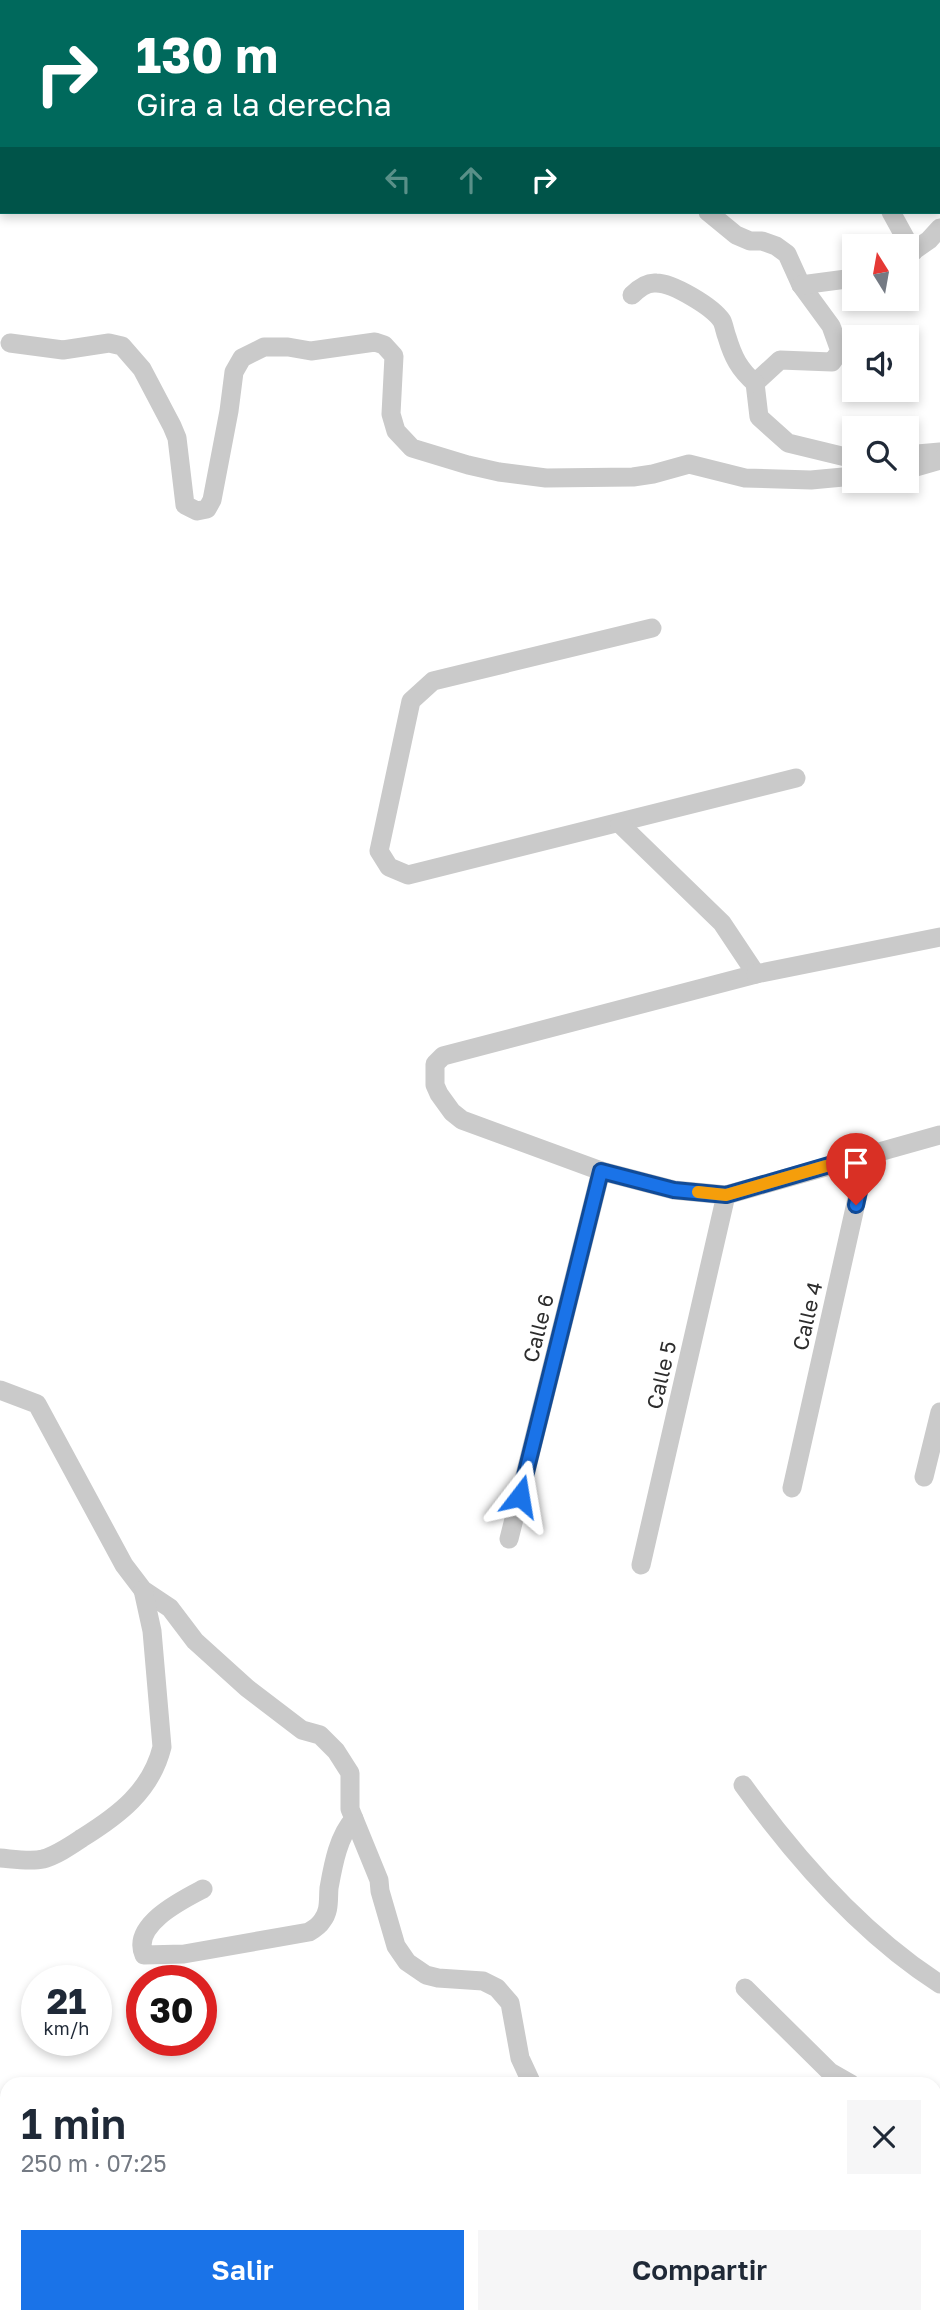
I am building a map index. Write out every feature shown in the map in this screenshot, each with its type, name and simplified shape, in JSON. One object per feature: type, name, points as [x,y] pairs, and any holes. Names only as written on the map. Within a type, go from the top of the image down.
[{"type":"street","points":[[710,214],[736,235],[750,241],[762,241],[787,254],[801,285],[831,326],[840,351],[832,362],[780,360],[755,383]]},
{"type":"street","points":[[892,214],[901,234]]},
{"type":"street","points":[[919,246],[940,228]]},
{"type":"street","points":[[801,285],[842,280]]},
{"type":"street","points":[[632,295],[640,287],[655,282],[679,289],[706,306],[722,321],[731,354],[741,371],[755,383],[759,417],[789,443],[842,456]]},
{"type":"street","points":[[10,343],[63,350],[109,343],[122,346],[142,369],[172,426],[177,438],[184,502],[187,508],[197,511],[207,509],[212,500],[234,372],[242,358],[264,347],[273,346],[310,351],[376,342],[384,345],[394,356],[391,414],[393,424],[404,441],[412,448],[430,455],[499,472],[546,478],[632,477],[690,464],[745,478],[811,480],[842,477]]},
{"type":"street","points":[[919,454],[940,452]]},
{"type":"street","points":[[919,467],[940,460]]},
{"type":"street","points":[[652,628],[433,681],[411,701],[379,851],[389,867],[408,875],[796,778]]},
{"type":"street","points":[[620,824],[722,923],[756,974]]},
{"type":"street","points":[[940,937],[756,974],[443,1056],[436,1064],[435,1085],[452,1112],[477,1127],[601,1171],[674,1190],[726,1195],[940,1135]]},
{"type":"street","name":"Calle 4","points":[[792,1488],[867,1154]]},
{"type":"street","name":"Calle 6","points":[[509,1539],[601,1171]]},
{"type":"street","name":"Calle 5","points":[[640,1565],[726,1195]]},
{"type":"street","points":[[0,1391],[37,1404],[124,1565],[143,1590],[170,1608],[195,1641],[247,1688],[302,1730],[320,1735],[336,1751],[348,1767],[351,1778],[348,1802],[379,1880],[400,1953],[426,1975],[483,1981],[497,1988],[510,2003],[520,2058],[529,2077]]},
{"type":"street","points":[[925,1477],[940,1412]]},
{"type":"street","points":[[0,1858],[42,1859],[65,1849],[113,1818],[134,1800],[151,1777],[162,1747],[152,1631],[143,1590]]},
{"type":"street","points":[[743,1785],[805,1862],[848,1908],[906,1962],[940,1984]]},
{"type":"street","points":[[203,1889],[166,1911],[148,1927],[142,1940],[144,1955],[184,1954],[305,1932],[316,1927],[327,1912],[334,1862],[348,1826],[354,1819]]},
{"type":"street","points":[[745,1988],[839,2077]]},
{"type":"slow traffic","points":[[698,1192],[726,1195],[826,1166]]},
{"type":"route","points":[[520,1496],[601,1171],[674,1190],[726,1195],[867,1154],[856,1205]]}]
